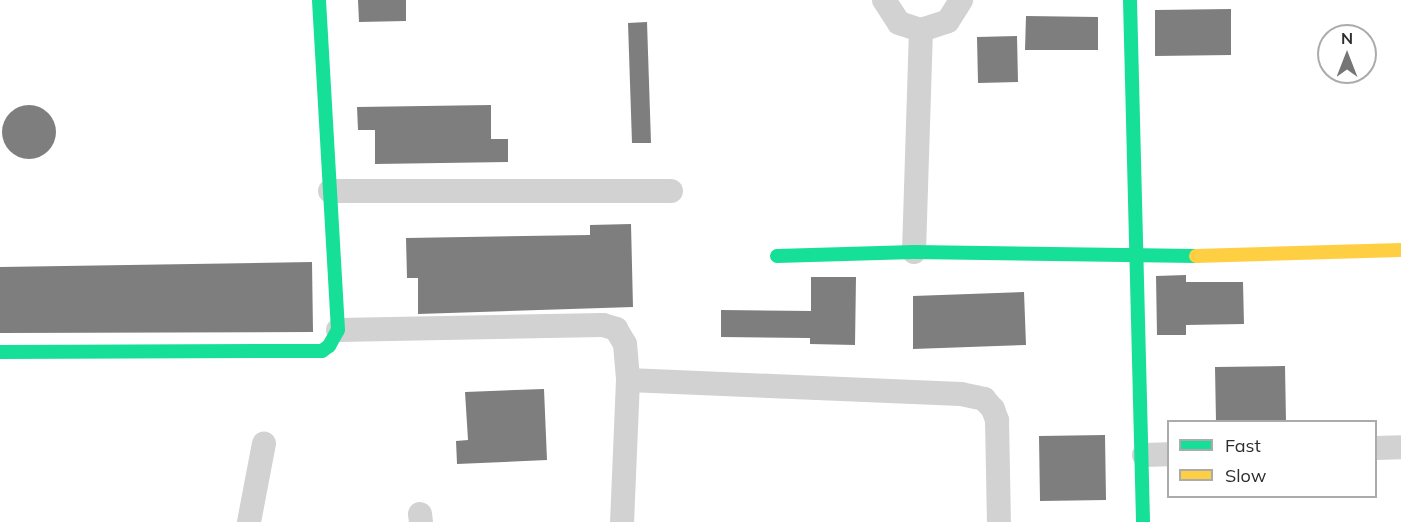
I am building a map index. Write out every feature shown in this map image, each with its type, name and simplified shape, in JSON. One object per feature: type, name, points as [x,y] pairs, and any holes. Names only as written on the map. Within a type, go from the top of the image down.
[{"type":"street","points":[[0,352],[322,351],[338,330],[319,0]]},
{"type":"street","points":[[884,0],[899,23],[921,30],[948,21],[961,0]]},
{"type":"street","points":[[1130,0],[1136,258],[1144,455],[1143,522]]},
{"type":"street","points":[[914,252],[921,30]]},
{"type":"street","points":[[330,191],[671,191]]},
{"type":"street","points":[[777,256],[914,252],[1136,258],[1401,250]]},
{"type":"street","points":[[338,330],[603,324],[622,335],[628,380],[622,522]]},
{"type":"street","points":[[628,380],[961,394],[984,399],[993,409],[997,420],[999,522]]},
{"type":"street","points":[[249,522],[264,443]]},
{"type":"street","points":[[1377,448],[1401,447]]},
{"type":"street","points":[[1144,455],[1167,454]]},
{"type":"building","points":[[358,0],[406,0],[406,21],[359,22]]},
{"type":"building","points":[[1231,9],[1231,55],[1155,56],[1155,10]]},
{"type":"building","points":[[1026,16],[1098,17],[1098,50],[1025,50]]},
{"type":"building","points":[[647,22],[651,143],[632,143],[628,23]]},
{"type":"building","points":[[1017,36],[1018,82],[978,83],[977,37]]},
{"type":"building","points":[[29,105],[39,107],[48,113],[54,122],[56,132],[54,142],[48,151],[39,157],[29,159],[19,157],[10,151],[4,142],[2,132],[4,122],[10,113],[19,107]]},
{"type":"building","points":[[491,105],[491,139],[508,139],[508,162],[375,164],[375,130],[358,130],[357,107]]},
{"type":"building","points":[[631,224],[633,307],[418,314],[418,278],[407,278],[406,238],[590,235],[590,225]]},
{"type":"building","points":[[312,262],[313,332],[0,333],[0,267]]},
{"type":"building","points":[[1186,275],[1186,282],[1243,282],[1244,324],[1186,325],[1186,335],[1157,335],[1156,276]]},
{"type":"building","points":[[811,277],[856,277],[855,345],[810,344],[810,338],[721,337],[721,310],[811,311]]},
{"type":"building","points":[[1024,292],[1026,345],[913,349],[913,296]]},
{"type":"building","points":[[1285,366],[1286,420],[1216,420],[1215,367]]},
{"type":"building","points":[[544,389],[547,460],[457,464],[456,441],[468,440],[465,392]]},
{"type":"building","points":[[1105,435],[1106,500],[1040,501],[1039,436]]},
{"type":"traffic: fast","points":[[0,352],[322,351],[329,346],[338,330],[319,0]]},
{"type":"traffic: fast","points":[[1130,0],[1143,522]]},
{"type":"traffic: fast","points":[[777,256],[914,252],[1196,256]]},
{"type":"traffic: slow","points":[[1196,256],[1401,250]]}]
